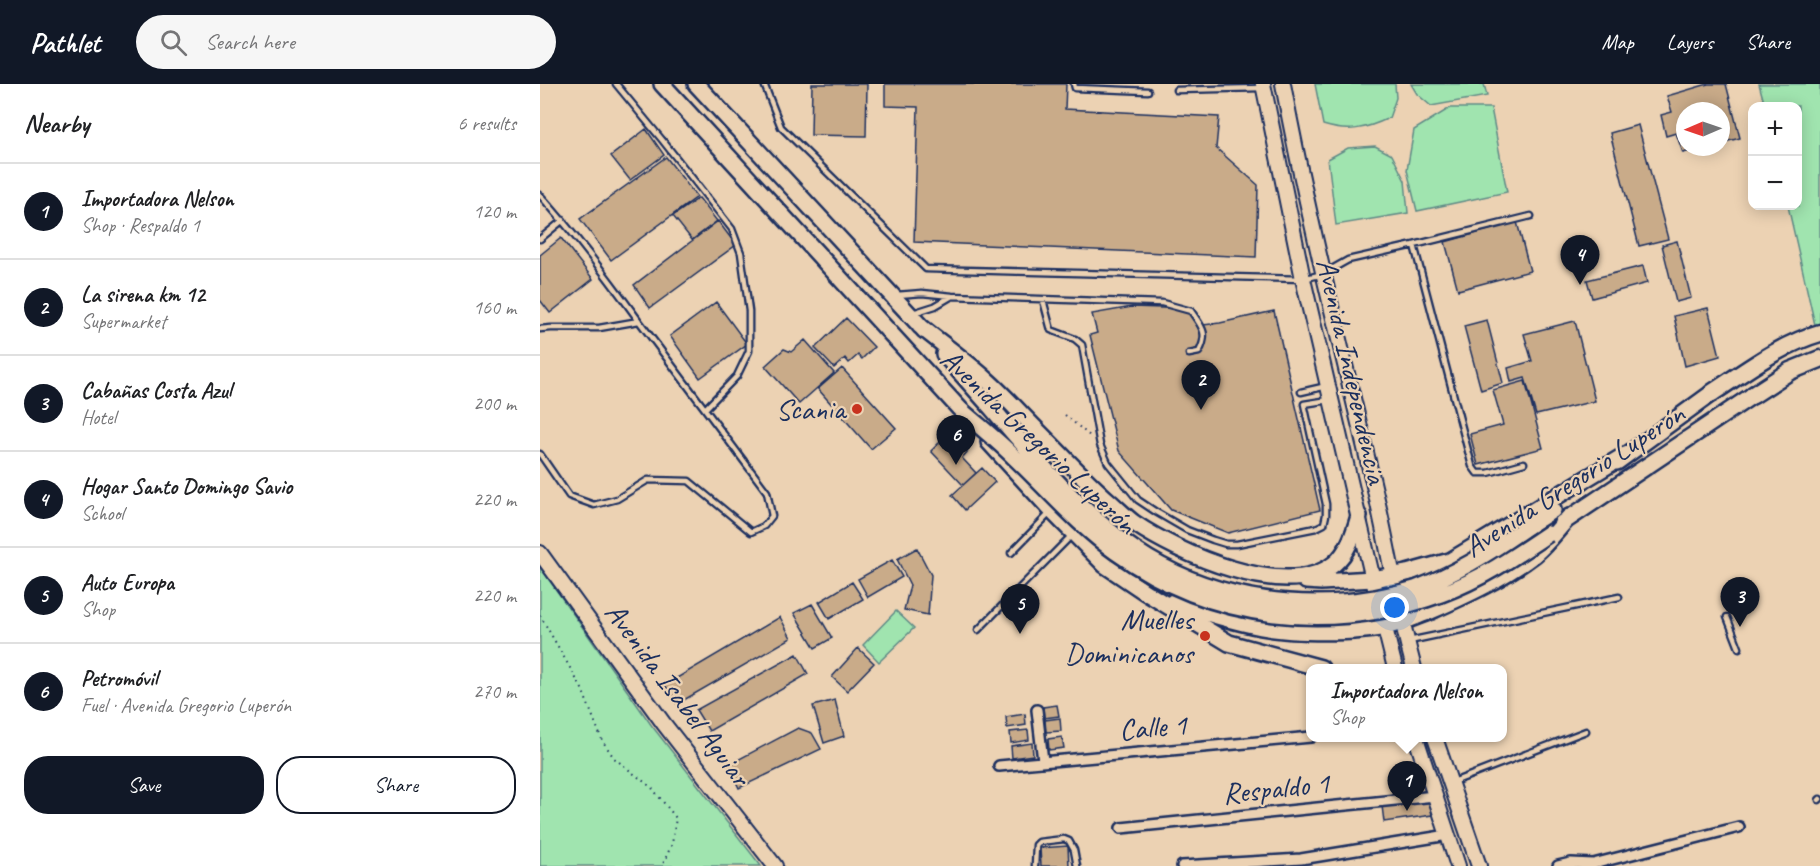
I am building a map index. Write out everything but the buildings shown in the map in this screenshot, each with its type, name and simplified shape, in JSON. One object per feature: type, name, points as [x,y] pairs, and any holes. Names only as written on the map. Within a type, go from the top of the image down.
[{"type":"highway","points":[[1712,393],[1765,358],[1820,333]]},
{"type":"highway","points":[[1712,393],[1796,351],[1820,343]]},
{"type":"highway","points":[[1753,395],[1790,371],[1820,359]]},
{"type":"highway","points":[[1753,395],[1820,370]]},
{"type":"main road","name":"Avenida Gregorio Luperón","points":[[662,84],[962,411],[1013,455],[1094,536],[1150,574],[1178,588],[1233,608],[1292,616],[1333,616],[1363,613],[1443,593],[1512,559],[1569,517],[1753,395]]},
{"type":"main road","name":"Avenida Gregorio Luperón","points":[[696,84],[915,320],[1041,465],[1101,524],[1134,550],[1165,569],[1230,593],[1253,598],[1303,603],[1338,603],[1412,590],[1437,580],[1480,559],[1594,483],[1625,454],[1712,393]]},
{"type":"main road","name":"Avenida Independencia","points":[[1283,84],[1323,274],[1379,508],[1402,623],[1413,664]]},
{"type":"main road","name":"Avenida Independencia","points":[[1263,86],[1303,279],[1394,664]]},
{"type":"main road","points":[[915,320],[987,380],[1077,471],[1133,523],[1172,545],[1212,562],[1241,571],[1321,582],[1373,579],[1407,573],[1450,561],[1625,454]]},
{"type":"main road","points":[[962,411],[1052,511],[1105,565],[1229,643],[1306,665]]},
{"type":"main road","points":[[1286,579],[1320,573],[1335,563],[1347,549],[1359,516]]},
{"type":"main road","points":[[1145,592],[1202,612],[1263,628],[1303,631],[1385,627],[1402,623],[1452,602],[1505,575],[1537,552],[1569,517]]},
{"type":"main road","name":"Avenida Isabel Aguiar","points":[[540,553],[664,724],[774,866]]},
{"type":"main road","points":[[1417,742],[1458,866]]},
{"type":"main road","points":[[1436,742],[1479,866]]},
{"type":"street","points":[[1037,710],[1043,761]]},
{"type":"street","name":"Calle 1","points":[[999,766],[1306,737]]},
{"type":"street","name":"Respaldo 1","points":[[1121,828],[1435,796]]},
{"type":"street","points":[[1558,866],[1570,863],[1593,864],[1739,827]]},
{"type":"street","points":[[1182,866],[1300,859],[1448,835]]},
{"type":"lane","points":[[616,84],[732,229],[741,253],[749,311],[749,351],[737,376],[705,409]]},
{"type":"lane","points":[[764,84],[781,127],[926,269],[1303,279],[1323,274],[1348,260],[1531,216]]},
{"type":"lane","points":[[1074,84],[1075,88],[1148,91]]},
{"type":"lane","points":[[1191,84],[1191,90]]},
{"type":"lane","points":[[1176,90],[1263,86]]},
{"type":"lane","points":[[540,195],[563,220],[604,273],[767,492],[772,516],[764,526],[751,532],[689,481],[648,480],[616,499],[594,505],[569,496],[540,454]]},
{"type":"lane","points":[[540,239],[563,220]]},
{"type":"lane","points":[[1414,245],[1472,466],[1477,473],[1488,473],[1524,463]]},
{"type":"lane","points":[[892,295],[922,294],[1162,303],[1191,311],[1204,330],[1203,344],[1198,352],[1189,354]]},
{"type":"lane","points":[[915,320],[952,296]]},
{"type":"lane","points":[[1042,300],[1052,330],[1075,339],[1082,345],[1100,445],[1108,463],[1138,500],[1187,530],[1213,540],[1226,544],[1237,543],[1316,528],[1324,524],[1326,504],[1304,404],[1330,393]]},
{"type":"lane","points":[[540,330],[599,328],[639,321]]},
{"type":"lane","points":[[1301,392],[1330,393]]},
{"type":"lane","points":[[1011,553],[1052,511]]},
{"type":"lane","points":[[978,630],[1074,533]]},
{"type":"lane","points":[[1407,642],[1619,597]]},
{"type":"lane","points":[[1727,617],[1739,648]]},
{"type":"lane","points":[[1450,783],[1586,731]]},
{"type":"lane","points":[[1035,866],[1038,842],[1064,838],[1069,841],[1074,850],[1077,866]]},
{"type":"path","points":[[1065,415],[1100,445]]},
{"type":"path","points":[[540,615],[582,689],[602,740],[614,758],[652,789],[676,818],[672,844],[662,866]]},
{"type":"green space","points":[[1315,84],[1395,84],[1396,98],[1389,118],[1357,129],[1341,129],[1323,125]]},
{"type":"green space","points":[[1411,84],[1484,84],[1487,96],[1431,106],[1417,94]]},
{"type":"green space","points":[[1759,84],[1820,84],[1820,324],[1815,325],[1789,210],[1802,210],[1802,102],[1764,102]]},
{"type":"green space","points":[[1450,108],[1491,108],[1507,192],[1417,211],[1407,170],[1414,130]]},
{"type":"green space","points":[[1375,146],[1392,155],[1405,181],[1408,213],[1336,225],[1328,159],[1348,148]]},
{"type":"green space","points":[[540,567],[652,726],[761,866],[540,866]]},
{"type":"green space","points":[[896,611],[914,628],[879,662],[863,645]]},
{"type":"place","name":"Hogar Santo Domingo Savio","points":[[1580,285]]},
{"type":"place","name":"Scania","points":[[857,409]]},
{"type":"place","name":"La sirena km 12","points":[[1201,410]]},
{"type":"place","name":"Petromóvil","points":[[956,465]]},
{"type":"place","name":"Cabañas Costa Azul","points":[[1740,627]]},
{"type":"place","name":"Auto Europa","points":[[1020,634]]},
{"type":"place","name":"Muelles Dominicanos","points":[[1205,636]]},
{"type":"place","name":"Importadora Nelson","points":[[1407,811]]}]
